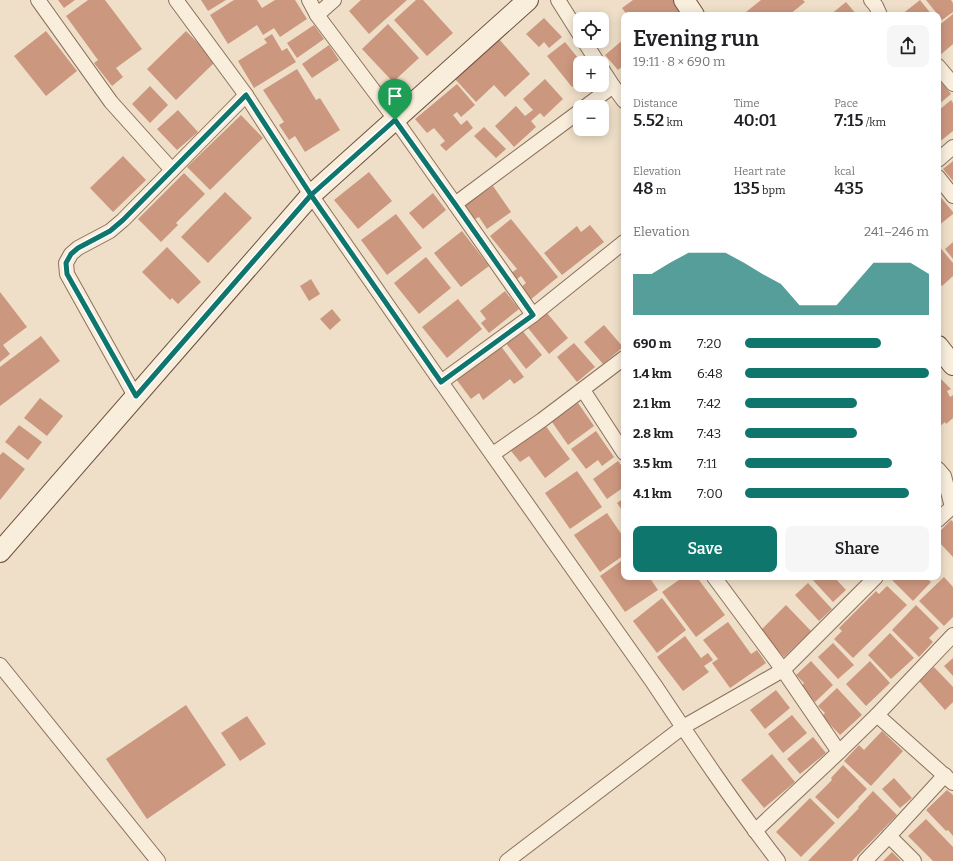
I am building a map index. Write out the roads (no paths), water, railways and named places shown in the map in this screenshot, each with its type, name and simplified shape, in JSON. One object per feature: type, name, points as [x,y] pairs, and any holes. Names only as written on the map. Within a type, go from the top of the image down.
[{"type":"street","points":[[38,0],[111,102],[172,170]]},
{"type":"street","points":[[176,0],[246,95],[311,195],[654,684],[755,831],[778,861]]},
{"type":"street","points":[[309,0],[317,15],[395,120],[533,315]]},
{"type":"street","points":[[317,15],[334,0]]},
{"type":"street","points":[[0,552],[311,195],[528,0]]},
{"type":"street","points":[[558,0],[573,24]]},
{"type":"street","points":[[684,0],[692,12]]},
{"type":"street","points":[[941,70],[953,84]]},
{"type":"street","points":[[609,80],[621,97]]},
{"type":"street","points":[[594,100],[613,86]]},
{"type":"street","points":[[136,396],[67,274],[66,263],[71,254],[78,248],[110,231],[123,220],[246,95]]},
{"type":"street","points":[[455,204],[573,116]]},
{"type":"street","points":[[941,157],[953,147]]},
{"type":"street","points":[[941,181],[953,196]]},
{"type":"street","points":[[441,382],[533,315],[621,244]]},
{"type":"street","points":[[941,350],[953,365]]},
{"type":"street","points":[[493,454],[542,420],[621,360]]},
{"type":"street","points":[[582,390],[621,448]]},
{"type":"street","points":[[941,472],[944,476],[953,506],[941,517]]},
{"type":"street","points":[[716,580],[783,670],[840,752]]},
{"type":"street","points":[[507,861],[683,727],[783,670],[873,580]]},
{"type":"street","points":[[755,831],[840,752],[953,635]]},
{"type":"street","points":[[0,665],[158,861]]},
{"type":"street","points":[[865,861],[949,779],[877,715]]},
{"type":"street","points":[[889,836],[914,861]]}]
